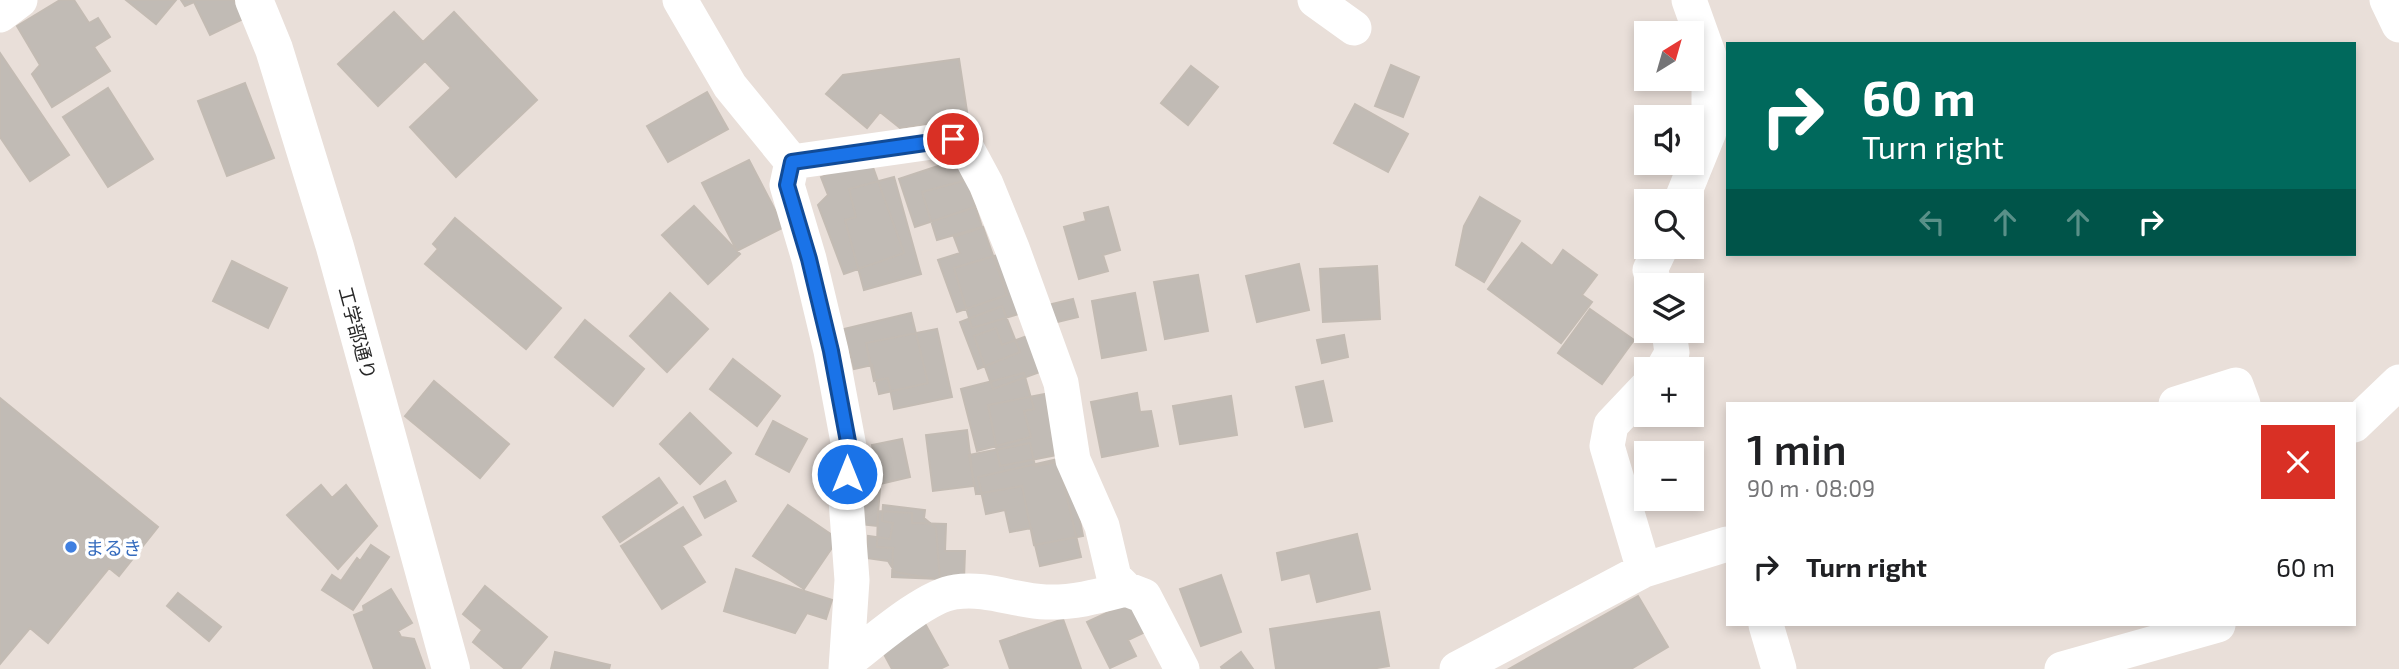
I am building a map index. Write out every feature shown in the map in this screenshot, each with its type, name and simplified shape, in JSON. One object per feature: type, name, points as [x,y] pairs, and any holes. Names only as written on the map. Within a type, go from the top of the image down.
[{"type":"street","points":[[0,15],[20,0]]},
{"type":"street","name":"工学部通り","points":[[254,0],[274,49],[335,247],[451,669]]},
{"type":"street","points":[[680,0],[730,86],[792,162]]},
{"type":"street","points":[[1315,0],[1353,28]]},
{"type":"street","points":[[1686,189],[1709,132],[1709,56],[1689,0]]},
{"type":"street","points":[[2387,0],[2399,24]]},
{"type":"street","points":[[792,162],[953,139],[965,145],[986,184],[1061,383],[1073,460],[1102,526],[1114,577],[1126,589],[1144,596],[1182,669]]},
{"type":"street","points":[[792,162],[787,185],[813,272],[849,447],[846,500],[852,580],[846,665]]},
{"type":"street","points":[[2356,423],[2399,382]]},
{"type":"street","points":[[2182,402],[2236,385],[2242,402]]},
{"type":"street","points":[[1634,401],[1611,425],[1607,446],[1643,570]]},
{"type":"street","points":[[1457,669],[1643,570],[1726,544]]},
{"type":"street","points":[[846,665],[929,601],[953,592],[977,591],[1044,602],[1079,601],[1126,589]]},
{"type":"street","points":[[1766,626],[1779,669]]},
{"type":"street","points":[[2062,669],[2117,661],[2215,626]]},
{"type":"building","points":[[60,0],[74,0],[89,23],[98,18],[110,37],[94,47],[110,71],[52,107],[32,74],[40,65],[17,26]]},
{"type":"building","points":[[126,0],[176,0],[156,24]]},
{"type":"building","points":[[181,0],[234,0],[243,19],[210,35],[194,2],[185,6]]},
{"type":"building","points":[[394,12],[423,42],[454,12],[537,100],[456,177],[410,127],[451,88],[425,61],[378,106],[338,64]]},
{"type":"building","points":[[0,53],[69,155],[30,181],[0,137]]},
{"type":"building","points":[[959,59],[968,118],[900,128],[880,112],[867,128],[826,94],[843,75]]},
{"type":"building","points":[[1391,65],[1419,77],[1403,117],[1375,106]]},
{"type":"building","points":[[1191,66],[1218,87],[1188,125],[1161,103]]},
{"type":"building","points":[[245,83],[274,158],[227,176],[198,101]]},
{"type":"building","points":[[108,88],[153,159],[108,187],[63,117]]},
{"type":"building","points":[[707,92],[728,129],[668,162],[647,126]]},
{"type":"building","points":[[1355,104],[1408,134],[1388,172],[1334,143]]},
{"type":"building","points":[[962,158],[978,206],[915,227],[899,179]]},
{"type":"building","points":[[870,159],[904,253],[844,274],[818,205],[828,195],[821,177]]},
{"type":"building","points":[[749,160],[784,227],[737,251],[702,183]]},
{"type":"building","points":[[894,177],[921,274],[864,290],[845,220],[856,217],[849,189]]},
{"type":"building","points":[[967,180],[982,227],[937,240],[922,192]]},
{"type":"building","points":[[1480,197],[1520,221],[1484,282],[1456,265],[1464,226]]},
{"type":"building","points":[[694,206],[740,254],[708,284],[662,235]]},
{"type":"building","points":[[1108,207],[1120,250],[1103,255],[1108,271],[1079,279],[1064,227],[1086,221],[1084,213]]},
{"type":"building","points":[[455,218],[561,308],[526,349],[425,264],[438,249],[433,244]]},
{"type":"building","points":[[983,227],[1007,295],[957,312],[938,260],[960,253],[954,237]]},
{"type":"building","points":[[1522,243],[1552,266],[1563,250],[1597,275],[1582,295],[1592,302],[1561,343],[1488,289]]},
{"type":"building","points":[[1004,253],[1022,313],[972,328],[954,268]]},
{"type":"building","points":[[232,261],[287,288],[268,328],[213,301]]},
{"type":"building","points":[[1299,264],[1309,310],[1257,322],[1246,276]]},
{"type":"building","points":[[1377,266],[1380,319],[1323,322],[1320,269]]},
{"type":"building","points":[[1198,275],[1208,331],[1165,339],[1154,282]]},
{"type":"building","points":[[670,293],[708,329],[667,372],[630,336]]},
{"type":"building","points":[[1135,293],[1146,350],[1102,358],[1092,301]]},
{"type":"building","points":[[1073,299],[1078,317],[1053,323],[1048,305]]},
{"type":"building","points":[[1002,306],[1020,352],[978,369],[960,322]]},
{"type":"building","points":[[1590,309],[1634,340],[1602,384],[1558,353]]},
{"type":"building","points":[[911,313],[928,383],[879,394],[872,365],[854,369],[844,329]]},
{"type":"building","points":[[585,320],[644,369],[613,406],[555,357]]},
{"type":"building","points":[[996,328],[1002,345],[1027,336],[1040,372],[993,389],[974,336]]},
{"type":"building","points":[[937,329],[952,397],[894,409],[888,378],[874,381],[866,343]]},
{"type":"building","points":[[1344,335],[1348,357],[1322,363],[1317,340]]},
{"type":"building","points":[[733,359],[780,396],[757,426],[710,389]]},
{"type":"building","points":[[1024,373],[1034,409],[1024,411],[1031,437],[977,451],[961,389]]},
{"type":"building","points":[[434,381],[509,444],[480,478],[405,416]]},
{"type":"building","points":[[1323,381],[1332,421],[1305,427],[1296,387]]},
{"type":"building","points":[[1137,393],[1140,412],[1151,411],[1158,446],[1102,457],[1091,402]]},
{"type":"building","points":[[1045,394],[1057,455],[1000,466],[988,405]]},
{"type":"building","points":[[1231,396],[1237,435],[1180,444],[1173,406]]},
{"type":"building","name":"まるき","points":[[0,398],[158,527],[119,576],[109,568],[48,643],[30,628],[0,664]]},
{"type":"building","points":[[690,413],[731,453],[700,484],[660,444]]},
{"type":"building","points":[[773,421],[807,439],[789,472],[756,454]]},
{"type":"building","points":[[967,430],[974,486],[933,491],[926,435]]},
{"type":"building","points":[[902,439],[910,477],[880,484],[872,445]]},
{"type":"building","points":[[1030,443],[1035,466],[1068,460],[1083,536],[1034,545],[1022,486],[976,494],[969,455]]},
{"type":"building","points":[[1058,459],[1081,557],[1040,566],[1031,528],[1010,532],[1005,510],[986,514],[978,477]]},
{"type":"building","points":[[659,478],[677,503],[620,542],[603,517]]},
{"type":"building","points":[[725,481],[736,501],[705,518],[694,497]]},
{"type":"building","points":[[321,485],[332,498],[346,485],[377,526],[338,569],[287,515]]},
{"type":"building","points":[[854,486],[880,489],[877,526],[851,523]]},
{"type":"building","points":[[788,505],[838,539],[804,589],[753,556]]},
{"type":"building","points":[[883,505],[925,510],[924,518],[936,528],[940,580],[895,572],[888,561],[866,558],[868,536],[890,539],[893,523],[882,521]]},
{"type":"building","points":[[683,507],[701,535],[682,546],[705,582],[662,609],[621,546]]},
{"type":"building","points":[[878,511],[912,513],[912,523],[946,524],[945,551],[965,551],[964,580],[892,577],[893,548],[877,547]]},
{"type":"building","points":[[1357,534],[1370,589],[1317,602],[1310,573],[1282,580],[1277,553]]},
{"type":"building","points":[[371,545],[389,557],[353,610],[322,590],[332,575],[341,581],[357,558],[360,561]]},
{"type":"building","points":[[736,569],[832,600],[826,619],[807,613],[795,633],[724,611]]},
{"type":"building","points":[[1221,575],[1241,632],[1201,646],[1180,589]]},
{"type":"building","points":[[485,586],[547,637],[520,669],[505,669],[473,642],[482,630],[463,614]]},
{"type":"building","points":[[391,589],[412,623],[398,631],[401,637],[414,639],[425,669],[374,669],[354,615],[364,611],[363,606]]},
{"type":"building","points":[[178,593],[221,627],[209,641],[167,606]]},
{"type":"building","points":[[1638,596],[1668,647],[1631,669],[1509,669]]},
{"type":"building","points":[[1130,602],[1145,632],[1128,640],[1136,656],[1110,668],[1087,622]]},
{"type":"building","points":[[1379,612],[1389,666],[1371,669],[1276,669],[1270,629]]},
{"type":"building","points":[[1063,619],[1081,669],[1010,669],[1000,641]]},
{"type":"building","points":[[923,620],[948,665],[940,669],[892,669],[879,645]]},
{"type":"building","points":[[555,652],[610,665],[609,669],[551,669]]},
{"type":"building","points":[[1241,652],[1253,669],[1222,669],[1221,667]]},
{"type":"place","name":"まるき","points":[[71,547]]},
{"type":"route","points":[[847,474],[849,447],[831,351],[799,219],[787,185],[792,162],[953,139]]}]
